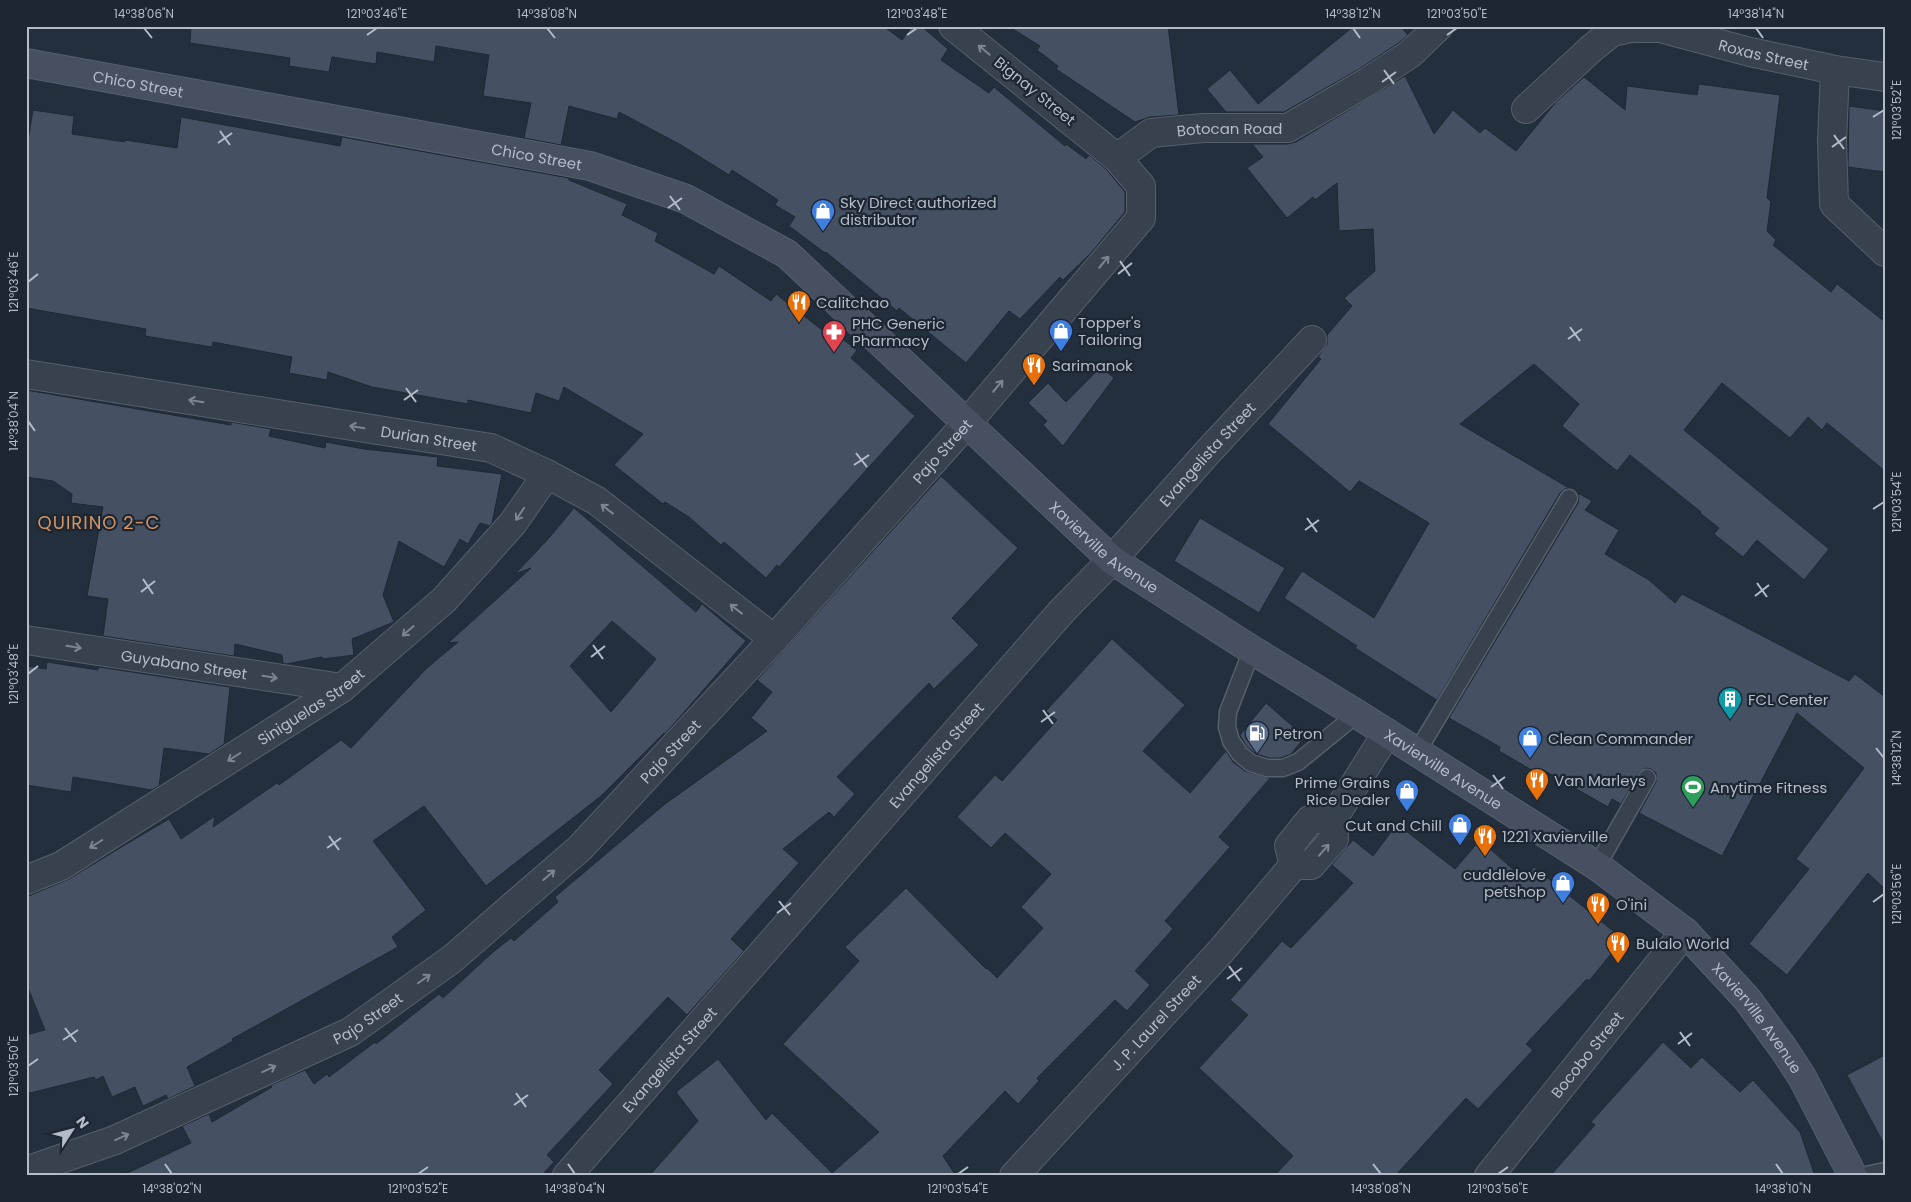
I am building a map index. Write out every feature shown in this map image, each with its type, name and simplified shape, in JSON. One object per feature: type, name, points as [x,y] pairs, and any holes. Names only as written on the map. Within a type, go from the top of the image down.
[{"type":"main road","name":"Chico Street","points":[[26,63],[590,166],[686,199],[787,254],[967,423]]},
{"type":"main road","name":"Xavierville Avenue","points":[[967,423],[1112,560],[1597,866],[1685,932],[1747,1000],[1783,1048],[1802,1077],[1853,1176]]},
{"type":"street","name":"Bignay Street","points":[[953,26],[1117,158]]},
{"type":"street","name":"Botocan Road","points":[[1117,158],[1151,133],[1203,128],[1288,128],[1367,82],[1410,54],[1440,26]]},
{"type":"street","name":"Roxas Street","points":[[1526,110],[1592,48],[1612,32],[1631,28],[1660,28],[1750,52],[1835,70],[1885,77]]},
{"type":"street","points":[[1835,70],[1832,141],[1834,204],[1885,252]]},
{"type":"street","name":"Pajo Street","points":[[26,1171],[115,1140],[350,1032],[452,959],[580,848],[774,639],[967,423],[1141,218],[1141,186],[1117,158]]},
{"type":"street","name":"Evangelista Street","points":[[567,1176],[1062,611],[1112,560],[1206,454],[1312,340]]},
{"type":"street","name":"Durian Street","points":[[26,374],[491,448],[547,474],[597,501],[774,639]]},
{"type":"street","name":"Siniguelas Street","points":[[26,880],[61,866],[342,688],[444,600],[513,523],[547,474]]},
{"type":"street","name":"Guyabano Street","points":[[26,640],[342,688]]},
{"type":"street","name":"J. P. Laurel Street","points":[[1014,1176],[1221,951],[1294,865],[1312,865],[1334,839],[1334,817],[1387,733]]},
{"type":"street","name":"Bocobo Street","points":[[1489,1176],[1685,932]]},
{"type":"lane","points":[[1417,752],[1570,498]]},
{"type":"lane","points":[[1252,650],[1228,712],[1227,727],[1232,741],[1240,754],[1252,763],[1267,768],[1283,768],[1298,762],[1358,714]]},
{"type":"lane","points":[[1597,866],[1647,778]]},
{"type":"lane","points":[[1861,1176],[1885,1171]]},
{"type":"building","points":[[191,26],[883,26],[902,40],[912,26],[921,26],[948,49],[941,60],[989,93],[994,87],[1065,146],[1066,144],[1086,159],[1089,155],[1106,169],[1125,192],[1125,212],[1090,254],[1063,280],[1060,277],[1020,319],[1009,311],[966,363],[899,308],[897,311],[826,252],[789,226],[795,217],[775,205],[778,200],[732,170],[729,175],[681,145],[619,112],[617,119],[569,106],[561,145],[524,138],[531,103],[483,96],[489,55],[436,46],[434,62],[377,52],[376,64],[332,57],[329,72],[289,66],[290,58],[190,43]]},
{"type":"building","points":[[1008,26],[1168,26],[1179,115],[1150,117],[1135,122],[1056,69],[1058,66],[1037,50],[1040,46]]},
{"type":"building","points":[[1354,26],[1400,26],[1408,35],[1359,69],[1284,112],[1226,112],[1207,89],[1230,70],[1258,104]]},
{"type":"building","points":[[1405,76],[1434,134],[1453,110],[1480,133],[1485,128],[1516,151],[1556,102],[1584,77],[1625,110],[1627,86],[1697,95],[1699,84],[1780,95],[1767,198],[1771,202],[1767,231],[1776,240],[1773,245],[1831,292],[1837,284],[1885,322],[1885,471],[1827,423],[1822,430],[1808,417],[1790,438],[1722,383],[1684,430],[1829,549],[1804,580],[1757,540],[1743,557],[1714,534],[1719,528],[1630,455],[1617,471],[1562,426],[1579,404],[1534,364],[1460,424],[1569,488],[1560,493],[1437,700],[1355,648],[1357,646],[1284,598],[1302,571],[1374,618],[1429,523],[1359,481],[1350,492],[1268,424],[1321,359],[1318,357],[1327,344],[1327,335],[1352,306],[1344,298],[1375,271],[1373,229],[1339,231],[1337,183],[1315,200],[1313,197],[1287,218],[1247,168],[1263,157],[1252,144],[1288,144],[1296,142]]},
{"type":"building","points":[[1849,106],[1885,111],[1885,172],[1848,167]]},
{"type":"building","points":[[33,110],[74,116],[72,134],[125,142],[125,140],[177,148],[181,117],[340,146],[342,137],[569,178],[569,180],[627,204],[622,215],[658,233],[655,241],[714,274],[719,266],[771,301],[776,294],[822,330],[825,326],[857,350],[851,358],[915,416],[779,567],[777,565],[766,578],[724,542],[721,545],[689,517],[665,502],[663,504],[614,465],[643,434],[564,387],[559,401],[536,393],[531,413],[468,400],[468,404],[372,387],[328,372],[327,380],[289,373],[292,357],[213,342],[212,347],[145,336],[146,329],[26,308],[26,153]]},
{"type":"building","points":[[1101,367],[1114,378],[1063,446],[1043,425],[1047,421],[1028,403],[1048,383],[1066,402]]},
{"type":"building","points":[[26,390],[231,425],[231,422],[271,429],[269,436],[325,448],[326,442],[364,449],[438,457],[437,466],[502,474],[492,523],[490,526],[480,523],[468,544],[460,539],[444,567],[399,541],[383,595],[394,622],[352,639],[354,655],[322,659],[322,657],[286,664],[283,663],[282,655],[235,644],[234,656],[103,636],[108,599],[87,596],[103,507],[71,503],[72,494],[53,481],[26,477]]},
{"type":"building","points":[[941,476],[1018,548],[952,618],[979,645],[934,689],[929,683],[837,777],[855,794],[834,817],[829,812],[783,849],[799,863],[731,939],[744,951],[687,1015],[668,997],[599,1070],[613,1084],[547,1155],[554,1162],[541,1176],[121,1176],[191,1143],[182,1126],[209,1114],[212,1122],[272,1087],[271,1085],[305,1070],[314,1084],[327,1074],[329,1077],[375,1042],[376,1044],[439,994],[443,998],[493,952],[511,938],[514,941],[558,902],[555,897],[665,804],[767,731],[751,718],[772,692],[757,680]]},
{"type":"building","points":[[1578,493],[1592,501],[1585,510],[1619,530],[1605,554],[1649,580],[1675,603],[1682,594],[1849,681],[1855,674],[1885,697],[1885,889],[1868,873],[1787,975],[1749,944],[1809,869],[1796,859],[1864,768],[1797,713],[1722,856],[1639,813],[1656,782],[1656,773],[1651,769],[1646,768],[1639,773],[1621,804],[1612,799],[1608,807],[1545,771],[1542,776],[1499,751],[1500,747],[1449,718],[1578,503]]},
{"type":"building","points":[[574,508],[696,612],[702,604],[746,641],[665,734],[601,796],[486,886],[424,806],[373,841],[426,910],[392,937],[398,947],[232,1039],[233,1041],[187,1067],[195,1086],[168,1099],[166,1095],[143,1106],[135,1087],[112,1097],[103,1076],[96,1080],[94,1077],[26,1094],[26,1035],[45,1030],[26,983],[26,897],[69,879],[169,819],[181,839],[215,816],[213,827],[277,783],[279,785],[341,740],[351,748],[427,668],[458,642],[448,643],[531,568],[515,574]],"holes":[[[612,621],[656,659],[611,712],[570,666]]]},
{"type":"building","points":[[1200,518],[1285,568],[1259,613],[1174,561]]},
{"type":"building","points":[[1112,639],[1185,705],[1143,751],[1190,793],[1226,751],[1233,762],[1245,771],[1270,778],[1219,837],[1230,847],[1165,921],[1173,929],[1135,971],[1150,985],[1127,1011],[1115,1000],[1037,1078],[1039,1081],[1018,1104],[1005,1091],[943,1156],[956,1176],[649,1176],[698,1121],[676,1092],[718,1059],[766,1120],[772,1113],[832,1173],[879,1132],[783,1044],[859,961],[845,947],[906,888],[997,978],[1043,928],[1021,907],[1051,874],[1005,833],[991,848],[957,817],[995,775],[1002,781],[1057,720],[1046,711]]},
{"type":"building","points":[[47,662],[98,670],[99,667],[230,687],[224,744],[209,754],[164,748],[159,786],[152,790],[73,777],[71,792],[26,785],[26,666],[46,669]]},
{"type":"building","points":[[1266,703],[1305,737],[1291,754],[1281,758],[1269,758],[1256,754],[1247,747],[1240,735]]},
{"type":"building","points":[[1397,824],[1455,869],[1480,840],[1524,879],[1534,867],[1623,939],[1589,981],[1587,979],[1526,1044],[1533,1050],[1478,1109],[1466,1098],[1395,1176],[1274,1176],[1293,1156],[1199,1068],[1248,1015],[1230,1000],[1282,941],[1291,948],[1353,883],[1332,865],[1335,861],[1353,840],[1373,856]]},
{"type":"building","points":[[1663,1042],[1691,1068],[1702,1057],[1740,1092],[1753,1080],[1800,1132],[1815,1176],[1550,1176],[1595,1125],[1591,1122]]},
{"type":"building","points":[[1885,1055],[1885,1146],[1847,1075]]},
{"type":"place","name":"Sky Direct authorized distributor","points":[[823,232]]},
{"type":"place","name":"Calitchao","points":[[799,323]]},
{"type":"place","name":"Topper's Tailoring","points":[[1061,352]]},
{"type":"place","name":"PHC Generic Pharmacy","points":[[834,353]]},
{"type":"place","name":"Sarimanok","points":[[1034,386]]},
{"type":"place","name":"FCL Center","points":[[1730,720]]},
{"type":"place","name":"Petron","points":[[1257,754]]},
{"type":"place","name":"Clean Commander","points":[[1530,759]]},
{"type":"place","name":"Van Marleys","points":[[1537,801]]},
{"type":"place","name":"Anytime Fitness","points":[[1693,808]]},
{"type":"place","name":"Prime Grains Rice Dealer","points":[[1407,812]]},
{"type":"place","name":"Cut and Chill","points":[[1460,846]]},
{"type":"place","name":"1221 Xavierville","points":[[1485,857]]},
{"type":"place","name":"cuddlelove petshop","points":[[1563,904]]},
{"type":"place","name":"O'ini","points":[[1598,925]]},
{"type":"place","name":"Bulalo World","points":[[1618,964]]},
{"type":"district","name":"QUIRINO 2-C","points":[[99,522]]}]
